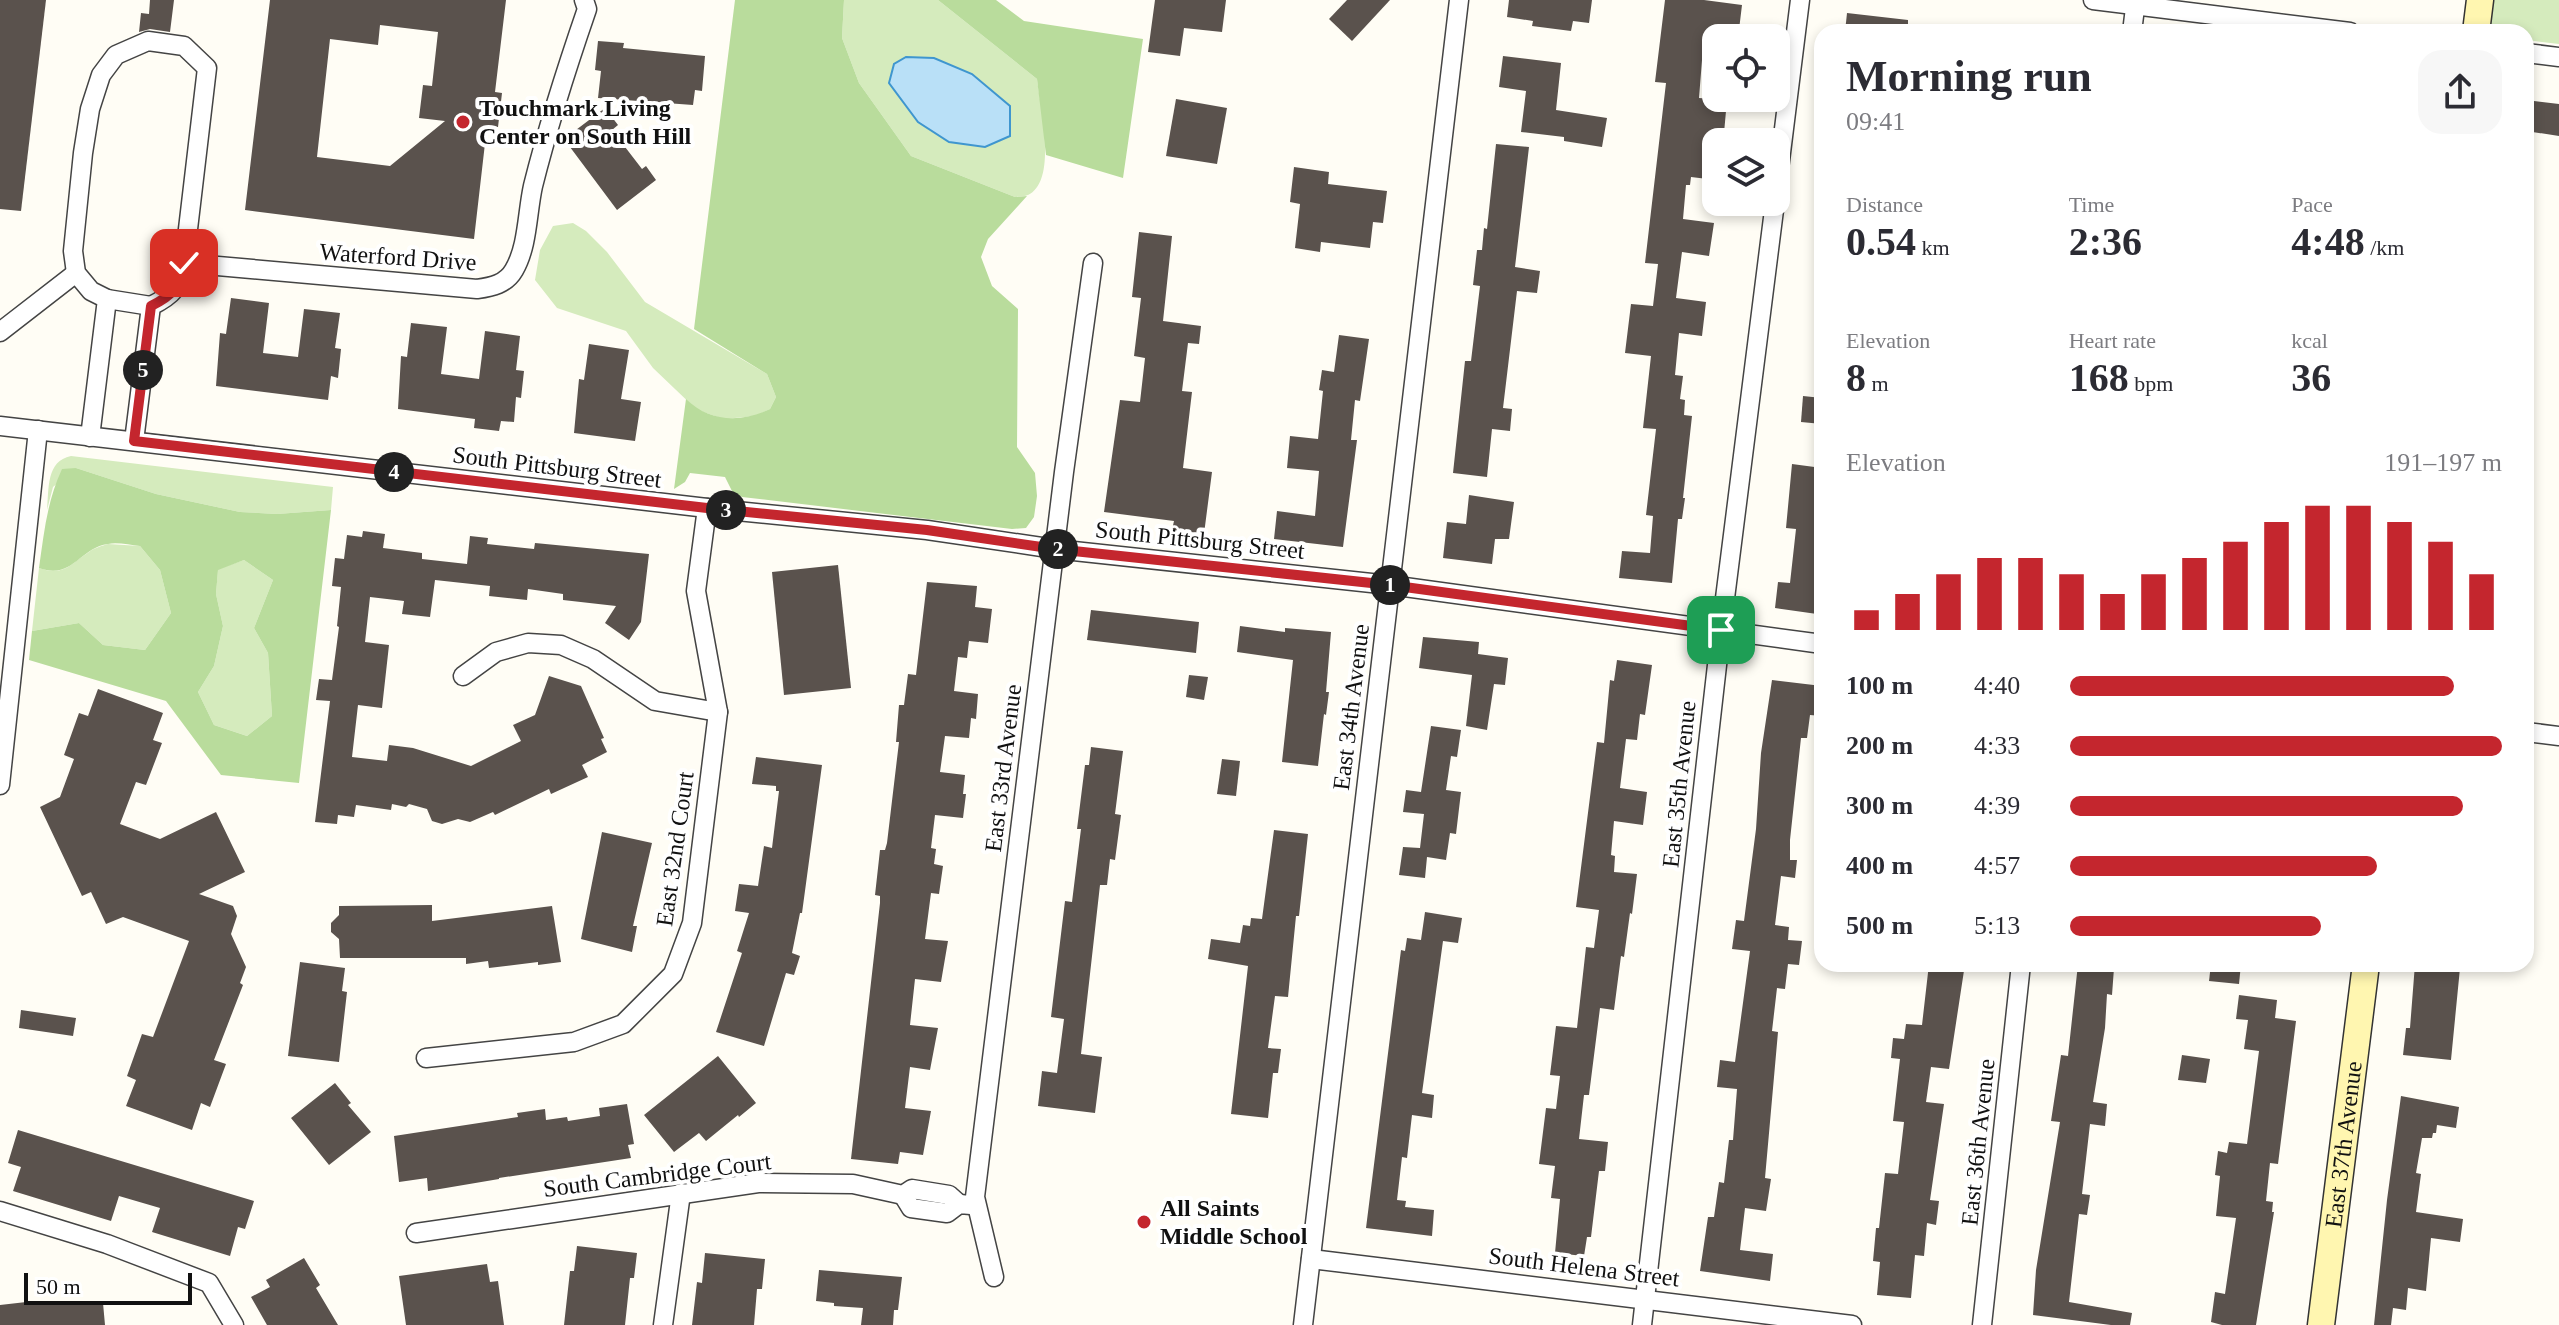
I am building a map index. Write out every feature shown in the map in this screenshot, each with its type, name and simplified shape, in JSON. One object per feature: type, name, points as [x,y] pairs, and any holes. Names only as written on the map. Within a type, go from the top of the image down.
[{"type":"street","name":"Waterford Drive","points":[[184,263],[477,289],[498,286],[513,271],[523,242],[533,187],[561,86],[587,9],[584,0]]},
{"type":"street","name":"East 34th Avenue","points":[[1303,1325],[1459,0]]},
{"type":"street","points":[[1784,128],[1800,0]]},
{"type":"street","points":[[2093,0],[2291,24]]},
{"type":"street","points":[[2477,24],[2480,0]]},
{"type":"street","points":[[2133,24],[2136,3]]},
{"type":"street","points":[[148,41],[184,46],[207,68],[184,263],[181,278],[170,297],[151,306],[107,299],[91,291],[76,273],[73,251],[83,153],[101,75],[116,55],[148,41]]},
{"type":"street","points":[[2534,54],[2559,57]]},
{"type":"street","name":"East 35th Avenue","points":[[1642,1325],[1721,630],[1773,216]]},
{"type":"street","name":"East 33rd Avenue","points":[[994,1277],[968,1205],[975,1197],[1093,263]]},
{"type":"street","points":[[0,332],[76,273]]},
{"type":"street","points":[[90,437],[107,299]]},
{"type":"street","points":[[134,441],[151,306]]},
{"type":"street","name":"South Pittsburg Street","points":[[0,426],[1390,585],[1814,643]]},
{"type":"street","points":[[0,785],[38,430]]},
{"type":"street","name":"East 32nd Court","points":[[426,1058],[574,1042],[623,1024],[673,974],[692,923],[718,712],[696,591],[707,508]]},
{"type":"street","points":[[463,676],[496,652],[528,643],[561,645],[593,659],[655,701],[718,712]]},
{"type":"street","points":[[2534,733],[2559,736]]},
{"type":"street","name":"East 36th Avenue","points":[[1982,1325],[2020,972]]},
{"type":"street","name":"East 37th Avenue","points":[[2321,1325],[2365,972]]},
{"type":"street","name":"South Cambridge Court","points":[[416,1233],[758,1183],[853,1184],[903,1195],[912,1189],[943,1193],[968,1205]]},
{"type":"street","points":[[663,1325],[681,1193]]},
{"type":"street","points":[[0,1211],[107,1244],[209,1283],[234,1325]]},
{"type":"street","name":"South Helena Street","points":[[1311,1259],[1852,1325]]},
{"type":"green space","points":[[735,0],[844,0],[842,38],[859,83],[911,156],[1015,197],[1027,196],[988,239],[981,257],[992,286],[1018,309],[1017,447],[1035,473],[1037,496],[1034,517],[1026,528],[1012,529],[742,497],[732,491],[725,477],[690,473],[685,482],[674,489],[686,399],[715,416],[737,418],[770,409],[776,397],[767,374],[694,329]]},
{"type":"green space","points":[[844,0],[938,0],[1037,79],[1045,159],[1037,187],[1028,195],[1015,197],[911,156],[859,83],[842,38]],"holes":[[[889,83],[949,142],[918,122]]]},
{"type":"green space","points":[[938,0],[996,0],[1024,21],[1143,39],[1123,178],[1046,155],[1037,79]]},
{"type":"green space","points":[[2491,0],[2559,0],[2559,44],[2534,41],[2534,24],[2489,24]]},
{"type":"green space","points":[[573,223],[607,252],[645,302],[767,374],[776,397],[770,409],[756,416],[724,419],[697,410],[653,368],[626,331],[557,308],[535,280],[540,250],[553,226]]},
{"type":"green space","points":[[71,456],[333,487],[331,510],[277,514],[240,512],[156,494],[76,468],[53,487],[47,510],[53,470],[63,459]]},
{"type":"green space","points":[[76,468],[156,494],[240,512],[277,514],[331,510],[299,783],[221,775],[166,701],[29,660],[32,631],[79,623],[103,645],[145,650],[171,613],[160,570],[140,546],[108,544],[90,551],[60,570],[39,568],[49,505],[62,469]],"holes":[[[244,560],[273,580],[254,628],[268,653],[272,716],[247,736],[214,725],[198,692],[214,666],[223,626],[216,594],[218,570]]]},
{"type":"green space","points":[[108,544],[140,546],[160,570],[171,613],[145,650],[103,645],[79,623],[32,631],[39,568],[61,570],[93,549]]},
{"type":"green space","points":[[244,560],[273,580],[254,628],[268,653],[272,716],[247,736],[214,725],[198,692],[214,666],[223,626],[216,594],[218,569]]},
{"type":"water","points":[[906,57],[934,58],[972,74],[1010,106],[1010,136],[985,147],[949,142],[918,122],[889,83],[894,64]]},
{"type":"building","points":[[0,0],[46,0],[21,211],[0,209]]},
{"type":"building","points":[[150,0],[174,0],[170,32],[150,29],[139,32],[141,13],[149,14]]},
{"type":"building","name":"Touchmark Living Center on South Hill","points":[[270,0],[506,0],[495,92],[502,93],[498,127],[487,126],[474,239],[245,210]],"holes":[[[380,25],[438,32],[432,86],[423,85],[419,118],[445,121],[390,166],[317,157],[330,39],[378,45]]]},
{"type":"building","points":[[1155,0],[1226,0],[1222,32],[1184,28],[1180,56],[1148,52]]},
{"type":"building","points":[[1347,0],[1390,0],[1352,41],[1329,19]]},
{"type":"building","points":[[1509,0],[1592,0],[1589,23],[1573,21],[1571,31],[1532,26],[1533,21],[1507,17]]},
{"type":"building","points":[[1665,0],[1704,0],[1742,5],[1740,24],[1702,24],[1699,98],[1702,98],[1702,112],[1726,112],[1724,128],[1702,128],[1702,178],[1691,177],[1690,185],[1686,185],[1683,219],[1714,223],[1709,256],[1682,252],[1676,298],[1706,302],[1702,336],[1679,333],[1675,375],[1683,376],[1680,399],[1685,400],[1684,415],[1692,416],[1685,498],[1682,519],[1678,519],[1672,583],[1619,578],[1622,551],[1650,553],[1653,516],[1646,515],[1656,429],[1643,428],[1651,356],[1625,353],[1631,304],[1653,306],[1658,264],[1645,263],[1666,83],[1655,82]]},
{"type":"building","points":[[1847,13],[1908,20],[1908,24],[1846,24]]},
{"type":"building","points":[[598,41],[624,43],[623,48],[705,56],[702,91],[695,90],[693,105],[598,98],[601,71],[595,70]]},
{"type":"building","points":[[1503,56],[1561,63],[1556,110],[1607,118],[1602,147],[1564,141],[1564,137],[1521,132],[1526,91],[1499,87]]},
{"type":"building","points":[[1176,99],[1227,108],[1217,164],[1166,156]]},
{"type":"building","points":[[2534,101],[2559,104],[2559,136],[2534,132]]},
{"type":"building","points":[[605,108],[618,125],[612,130],[642,169],[646,166],[656,180],[617,210],[564,139]]},
{"type":"building","points":[[1496,144],[1529,147],[1515,267],[1540,271],[1537,293],[1517,291],[1503,408],[1512,409],[1510,431],[1492,429],[1487,477],[1453,473],[1465,361],[1471,361],[1480,286],[1473,285],[1477,250],[1482,250],[1484,228],[1487,229]]},
{"type":"building","points":[[1294,167],[1329,172],[1328,184],[1387,191],[1383,223],[1373,222],[1370,248],[1321,242],[1320,252],[1295,248],[1300,204],[1290,202]]},
{"type":"building","points":[[1139,232],[1172,236],[1163,321],[1201,326],[1199,344],[1188,343],[1182,391],[1192,392],[1183,468],[1212,472],[1204,534],[1172,530],[1174,521],[1104,512],[1120,400],[1140,402],[1145,358],[1134,356],[1141,298],[1132,297]]},
{"type":"building","points":[[231,298],[269,303],[263,353],[298,357],[304,309],[340,313],[335,348],[341,349],[338,378],[331,376],[328,400],[216,386],[220,333],[226,334]]},
{"type":"building","points":[[411,323],[447,327],[441,374],[479,379],[485,331],[520,336],[516,370],[524,371],[521,398],[516,397],[514,422],[501,421],[499,431],[474,428],[475,419],[398,409],[401,356],[407,357]]},
{"type":"building","points":[[1339,335],[1369,339],[1360,401],[1355,400],[1351,440],[1357,440],[1343,547],[1274,539],[1277,511],[1315,516],[1319,471],[1287,468],[1290,436],[1318,439],[1322,370],[1334,372]]},
{"type":"building","points":[[589,344],[629,350],[621,399],[641,402],[635,441],[574,433],[579,379],[584,380]]},
{"type":"building","points":[[1803,396],[1814,397],[1814,423],[1801,422]]},
{"type":"building","points":[[1792,464],[1814,467],[1814,614],[1775,608],[1778,582],[1790,583],[1796,529],[1786,528]]},
{"type":"building","points":[[1469,495],[1514,502],[1509,539],[1495,539],[1492,564],[1443,558],[1447,522],[1466,524]]},
{"type":"building","points":[[363,531],[385,534],[383,548],[422,553],[422,559],[467,564],[470,536],[488,538],[487,544],[534,549],[535,543],[649,554],[641,622],[629,640],[605,623],[616,606],[563,600],[563,594],[528,589],[527,600],[489,596],[490,586],[435,580],[430,617],[402,614],[404,601],[370,597],[365,642],[389,645],[382,708],[358,705],[352,757],[387,761],[389,745],[413,748],[471,766],[521,741],[513,725],[535,715],[549,676],[581,686],[604,738],[601,739],[607,752],[582,765],[588,777],[551,794],[549,789],[495,815],[493,812],[470,822],[458,819],[442,824],[432,821],[427,809],[409,804],[406,807],[392,804],[391,810],[356,805],[354,817],[338,815],[337,824],[315,822],[330,701],[316,700],[319,679],[332,680],[339,627],[341,587],[332,586],[335,558],[344,559],[347,535],[362,537]]},
{"type":"building","points":[[838,565],[851,688],[784,695],[772,572]]},
{"type":"building","points":[[927,582],[977,586],[975,607],[992,609],[988,643],[969,641],[967,658],[958,657],[954,691],[978,694],[976,719],[971,718],[969,738],[945,736],[940,772],[965,775],[963,794],[966,794],[963,818],[935,815],[931,848],[936,849],[934,864],[943,866],[939,894],[931,893],[925,939],[948,941],[941,982],[915,979],[910,1025],[938,1028],[930,1070],[910,1067],[905,1108],[931,1111],[923,1155],[900,1152],[898,1164],[851,1159],[880,903],[880,896],[875,895],[880,850],[885,850],[887,843],[899,742],[896,742],[899,705],[904,705],[908,674],[916,675]]},
{"type":"building","points":[[1091,610],[1199,622],[1196,653],[1087,640]]},
{"type":"building","points":[[1240,626],[1285,632],[1285,628],[1331,632],[1326,692],[1329,692],[1318,766],[1282,762],[1293,660],[1237,652]]},
{"type":"building","points":[[1423,637],[1479,642],[1478,654],[1508,658],[1505,685],[1494,684],[1487,730],[1466,726],[1472,675],[1419,668]]},
{"type":"building","points":[[1617,660],[1652,665],[1645,715],[1640,714],[1637,740],[1626,739],[1620,788],[1647,792],[1643,825],[1614,821],[1611,855],[1615,856],[1614,872],[1637,874],[1614,1010],[1600,1008],[1589,1095],[1584,1095],[1579,1139],[1608,1142],[1605,1171],[1599,1171],[1591,1237],[1587,1237],[1584,1256],[1555,1253],[1560,1199],[1551,1198],[1555,1166],[1539,1164],[1546,1108],[1556,1109],[1560,1076],[1550,1075],[1556,1026],[1577,1028],[1586,947],[1594,948],[1599,910],[1576,907],[1597,742],[1604,743],[1610,680],[1614,681]]},
{"type":"building","points":[[1189,675],[1208,677],[1204,700],[1186,697]]},
{"type":"building","points":[[1772,680],[1814,685],[1814,715],[1810,715],[1807,738],[1801,738],[1790,840],[1790,860],[1797,860],[1795,878],[1781,876],[1775,925],[1789,927],[1788,940],[1802,941],[1799,965],[1788,964],[1785,989],[1777,988],[1772,1031],[1778,1032],[1765,1178],[1771,1179],[1766,1211],[1745,1208],[1740,1250],[1773,1254],[1770,1281],[1700,1271],[1708,1217],[1714,1217],[1719,1182],[1724,1183],[1729,1140],[1733,1140],[1737,1089],[1717,1087],[1720,1060],[1735,1062],[1750,951],[1732,949],[1736,920],[1744,921],[1756,829],[1761,753]]},
{"type":"building","points":[[98,689],[163,713],[153,740],[162,743],[146,785],[136,782],[120,824],[160,839],[216,812],[245,872],[199,894],[233,906],[237,916],[231,934],[246,967],[240,983],[243,985],[214,1060],[226,1064],[210,1107],[201,1103],[192,1130],[126,1106],[136,1080],[127,1076],[142,1034],[153,1037],[189,941],[123,917],[106,924],[91,892],[82,896],[40,807],[60,797],[74,759],[64,755],[79,713],[88,716]]},
{"type":"building","points":[[1431,726],[1461,730],[1457,757],[1451,756],[1446,790],[1461,792],[1456,834],[1450,833],[1446,860],[1427,857],[1425,878],[1399,875],[1403,847],[1420,848],[1424,814],[1403,812],[1406,790],[1421,792]]},
{"type":"building","points":[[1091,747],[1123,751],[1115,814],[1121,815],[1115,860],[1110,859],[1107,885],[1100,885],[1081,1054],[1102,1057],[1095,1113],[1038,1106],[1042,1071],[1057,1073],[1064,1019],[1051,1017],[1065,901],[1072,902],[1081,829],[1077,829],[1085,765],[1089,765]]},
{"type":"building","points":[[756,757],[822,765],[802,913],[792,953],[800,956],[794,975],[786,973],[764,1046],[716,1032],[742,953],[737,951],[749,913],[735,911],[739,884],[758,886],[764,846],[772,848],[779,791],[776,791],[776,786],[752,784]]},
{"type":"building","points":[[1222,759],[1240,761],[1236,796],[1217,794]]},
{"type":"building","points":[[1274,830],[1308,834],[1288,997],[1275,996],[1268,1048],[1281,1049],[1278,1073],[1273,1073],[1268,1118],[1231,1114],[1248,966],[1208,959],[1211,939],[1240,943],[1243,925],[1250,926],[1251,918],[1262,919]]},
{"type":"building","points":[[602,832],[652,843],[633,926],[637,926],[632,952],[581,939]]},
{"type":"building","points":[[432,905],[432,921],[552,906],[561,962],[489,968],[488,961],[466,964],[466,958],[340,958],[339,939],[331,932],[331,923],[339,915],[339,906]]},
{"type":"building","points":[[1425,912],[1462,918],[1458,943],[1443,941],[1422,1093],[1434,1095],[1432,1118],[1412,1115],[1407,1158],[1402,1157],[1397,1200],[1406,1201],[1405,1207],[1434,1210],[1432,1236],[1366,1228],[1401,950],[1405,951],[1407,938],[1421,940]]},
{"type":"building","points":[[300,962],[345,968],[342,991],[347,992],[339,1062],[288,1056]]},
{"type":"building","points":[[1928,972],[1964,972],[1949,1069],[1931,1067],[1926,1102],[1944,1104],[1930,1200],[1939,1201],[1936,1225],[1927,1223],[1924,1256],[1915,1255],[1911,1298],[1877,1295],[1880,1262],[1873,1261],[1876,1228],[1879,1228],[1885,1173],[1898,1174],[1904,1122],[1893,1121],[1900,1059],[1891,1058],[1893,1038],[1904,1039],[1906,1024],[1922,1025]]},
{"type":"building","points":[[2077,972],[2114,972],[2112,995],[2107,994],[2093,1102],[2107,1104],[2105,1126],[2090,1124],[2082,1194],[2090,1195],[2087,1215],[2079,1214],[2069,1302],[2132,1313],[2130,1325],[2033,1315],[2036,1270],[2060,1122],[2051,1121],[2061,1055],[2068,1056]]},
{"type":"building","points":[[2210,972],[2240,972],[2239,984],[2209,981]]},
{"type":"building","points":[[2414,972],[2460,972],[2451,1060],[2403,1055],[2406,1028],[2410,1028]]},
{"type":"building","points":[[2239,995],[2277,1000],[2275,1018],[2296,1021],[2278,1164],[2270,1163],[2266,1201],[2273,1202],[2274,1212],[2256,1325],[2222,1325],[2211,1322],[2215,1292],[2225,1294],[2236,1218],[2216,1216],[2220,1176],[2215,1175],[2218,1151],[2227,1153],[2229,1142],[2247,1144],[2259,1051],[2244,1049],[2248,1020],[2236,1019]]},
{"type":"building","points":[[21,1010],[76,1018],[73,1036],[19,1028]]},
{"type":"building","points":[[2182,1055],[2210,1059],[2206,1083],[2178,1080]]},
{"type":"building","points":[[718,1056],[756,1103],[706,1141],[699,1133],[674,1152],[644,1115]]},
{"type":"building","points":[[335,1083],[351,1103],[348,1105],[371,1132],[329,1165],[291,1118]]},
{"type":"building","points":[[2401,1096],[2459,1107],[2456,1128],[2437,1125],[2432,1138],[2422,1138],[2416,1173],[2421,1174],[2416,1212],[2463,1219],[2460,1242],[2431,1238],[2426,1291],[2408,1288],[2406,1310],[2393,1308],[2391,1325],[2374,1325],[2387,1200]]},
{"type":"building","points":[[627,1104],[634,1144],[628,1145],[631,1158],[428,1191],[427,1178],[399,1182],[394,1136],[518,1117],[517,1113],[545,1109],[546,1120],[567,1117],[568,1121],[600,1116],[599,1108]]},
{"type":"building","points":[[18,1130],[254,1201],[245,1229],[238,1227],[230,1256],[152,1232],[160,1208],[119,1196],[111,1221],[13,1191],[21,1167],[8,1163]]},
{"type":"building","points":[[577,1246],[637,1253],[634,1278],[630,1278],[625,1325],[564,1325],[570,1271],[574,1271]]},
{"type":"building","points":[[705,1253],[765,1259],[762,1289],[757,1289],[754,1325],[692,1325],[697,1282],[702,1283]]},
{"type":"building","points":[[304,1258],[320,1285],[316,1288],[338,1325],[267,1325],[251,1297],[270,1287],[266,1280]]},
{"type":"building","points":[[487,1264],[490,1282],[498,1281],[504,1325],[406,1325],[399,1276]]},
{"type":"building","points":[[819,1270],[902,1277],[893,1325],[861,1325],[863,1308],[816,1301]]},
{"type":"building","points":[[51,1302],[52,1305],[103,1303],[105,1325],[0,1325],[0,1305]]},
{"type":"place","name":"Touchmark Living Center on South Hill","points":[[463,122]]},
{"type":"place","name":"All Saints Middle School","points":[[1144,1222]]},
{"type":"route","points":[[184,263],[181,278],[170,297],[151,306],[134,441],[1390,585],[1721,630]]}]
